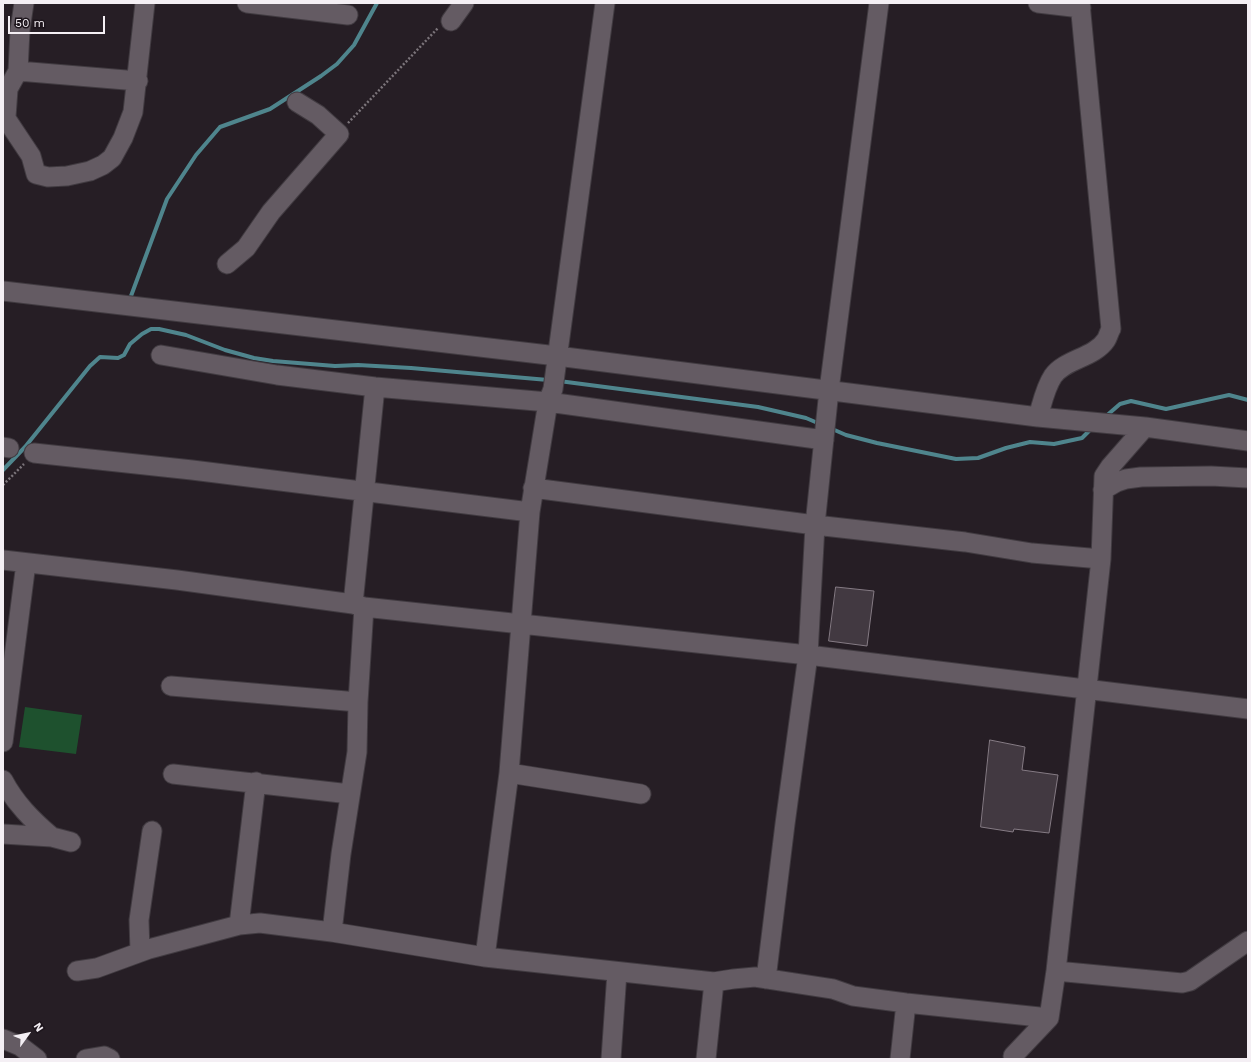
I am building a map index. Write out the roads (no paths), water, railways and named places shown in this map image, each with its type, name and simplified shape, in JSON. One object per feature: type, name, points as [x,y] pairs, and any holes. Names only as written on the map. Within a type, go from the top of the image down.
[{"type":"street","points":[[24,3],[20,30],[18,71],[8,89],[4,116],[31,156],[36,174],[48,176],[67,176],[90,171],[103,165],[112,158],[123,138],[133,112],[138,81],[145,3]]},
{"type":"street","points":[[247,3],[348,15]]},
{"type":"street","points":[[451,21],[464,3]]},
{"type":"street","points":[[485,957],[509,773],[520,624],[533,488],[548,402],[553,389],[605,3]]},
{"type":"street","points":[[766,979],[808,656],[815,525],[829,390],[879,3]]},
{"type":"street","points":[[1038,3],[1080,6],[1111,329],[1106,341],[1099,348],[1063,368],[1054,376],[1048,387],[1038,417]]},
{"type":"street","points":[[18,71],[138,81]]},
{"type":"street","points":[[226,264],[246,248],[271,212],[339,134],[318,115],[297,102]]},
{"type":"street","points":[[3,291],[557,356],[1038,417],[1145,427],[1248,441]]},
{"type":"street","points":[[161,355],[205,361],[277,375],[375,387],[548,402],[824,440]]},
{"type":"street","points":[[332,932],[357,752],[359,605],[365,492],[375,387]]},
{"type":"street","points":[[1013,1056],[1049,1018],[1056,971],[1088,689],[1101,559],[1104,476],[1145,427]]},
{"type":"street","points":[[34,453],[192,470],[530,512]]},
{"type":"street","points":[[1103,490],[1117,482],[1141,477],[1211,476],[1248,478]]},
{"type":"street","points":[[533,488],[815,525],[1101,559]]},
{"type":"street","points":[[3,560],[177,580],[359,605],[808,656],[1248,709]]},
{"type":"street","points":[[3,742],[26,563]]},
{"type":"street","points":[[170,686],[358,702]]},
{"type":"street","points":[[509,773],[641,794]]},
{"type":"street","points":[[173,774],[256,782],[350,794]]},
{"type":"street","points":[[3,780],[13,798],[30,818],[52,837]]},
{"type":"street","points":[[239,925],[256,782]]},
{"type":"street","points":[[140,952],[139,920],[152,831]]},
{"type":"street","points":[[3,834],[52,837],[71,842]]},
{"type":"street","points":[[77,971],[97,968],[140,952],[239,925],[260,923],[332,932],[485,957],[714,982],[754,977],[833,989],[853,996],[1049,1018]]},
{"type":"street","points":[[1056,971],[1182,984],[1190,981],[1248,941]]},
{"type":"street","points":[[612,1059],[617,972]]},
{"type":"street","points":[[706,1059],[714,982]]},
{"type":"street","points":[[900,1059],[906,1003]]},
{"type":"street","points":[[3,1039],[20,1046],[37,1059]]},
{"type":"street","points":[[86,1059],[104,1056],[110,1059]]},
{"type":"waterway","points":[[131,296],[167,199],[196,155],[220,127],[270,109],[337,64],[354,45],[377,3]]},
{"type":"waterway","points":[[3,470],[25,447],[90,366],[100,357],[118,358],[124,355],[130,344],[151,329],[159,329],[186,335],[225,350],[254,358],[273,361],[335,366],[358,365],[411,368],[548,380]]},
{"type":"waterway","points":[[559,381],[758,407],[806,418],[820,424]]},
{"type":"waterway","points":[[1105,417],[1120,404],[1131,401],[1166,409],[1229,395],[1248,400]]},
{"type":"waterway","points":[[830,428],[846,435],[877,443],[956,459],[978,458],[1006,448],[1030,442],[1054,444],[1082,438],[1092,428]]}]
